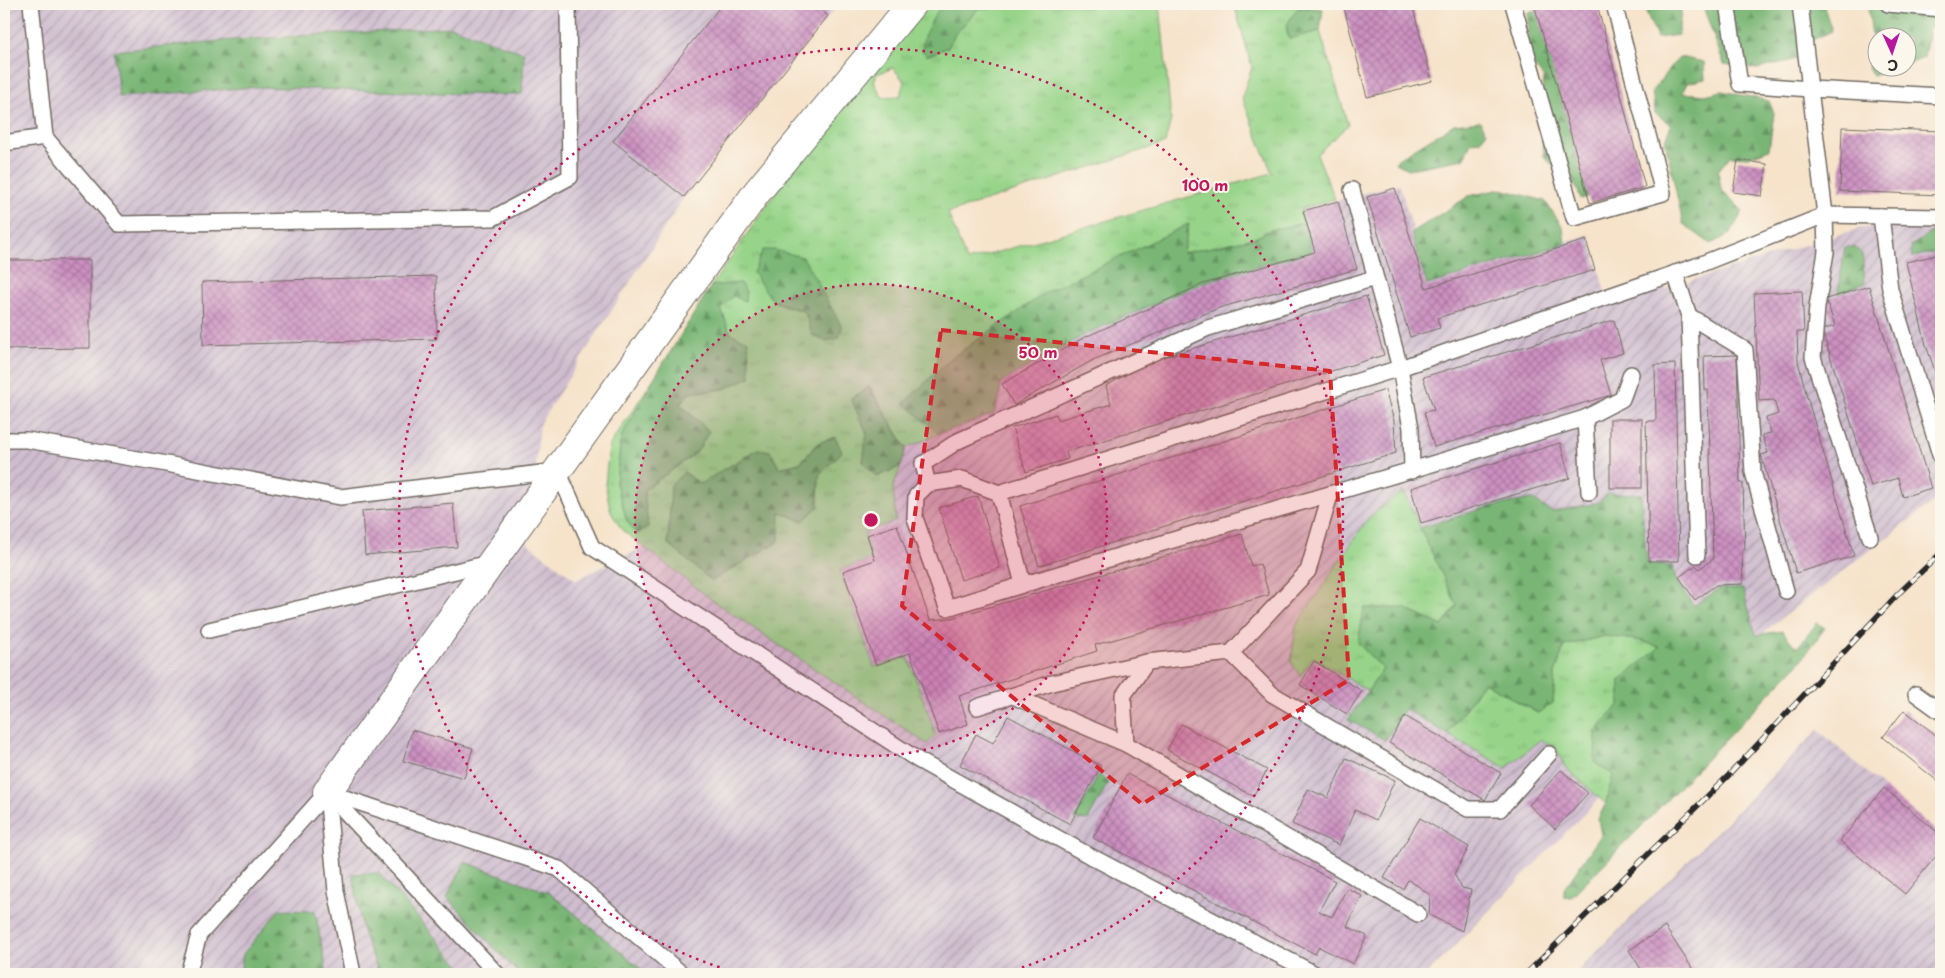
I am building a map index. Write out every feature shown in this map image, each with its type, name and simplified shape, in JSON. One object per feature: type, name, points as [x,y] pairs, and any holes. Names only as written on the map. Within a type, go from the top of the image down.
[{"type":"street","points":[[327,792],[757,192],[912,4]]},
{"type":"lane","points":[[31,4],[45,137],[118,224],[494,218],[570,177],[568,4]]},
{"type":"lane","points":[[1513,4],[1574,218],[1663,193],[1614,4]]},
{"type":"lane","points":[[1727,4],[1740,84],[1941,96]]},
{"type":"lane","points":[[1800,4],[1824,216],[1826,252],[1817,307],[1813,357],[1870,537]]},
{"type":"lane","points":[[1888,4],[1941,9]]},
{"type":"lane","points":[[4,143],[45,137]]},
{"type":"lane","points":[[1352,190],[1400,368],[1411,428],[1412,471]]},
{"type":"lane","points":[[1631,374],[1622,399],[1585,418],[947,608],[915,518],[916,496],[928,484],[962,479],[999,492],[1400,368],[1675,273],[1824,216],[1941,217]]},
{"type":"lane","points":[[1881,216],[1890,289],[1941,458]]},
{"type":"lane","points":[[1675,273],[1689,316],[1697,555]]},
{"type":"lane","points":[[928,484],[924,464],[958,441],[996,423],[1208,328],[1376,278]]},
{"type":"lane","points":[[1689,316],[1745,350],[1753,472],[1786,591]]},
{"type":"lane","points":[[1585,418],[1589,492]]},
{"type":"lane","points":[[4,440],[27,440],[123,456],[340,497],[558,471],[592,547],[918,760],[1090,856],[1315,974]]},
{"type":"lane","points":[[999,492],[1023,584]]},
{"type":"lane","points":[[977,707],[1052,683],[1148,662],[1231,653],[1308,571],[1330,495]]},
{"type":"lane","points":[[209,630],[493,562]]},
{"type":"lane","points":[[1231,653],[1272,694],[1468,809],[1500,809],[1549,754]]},
{"type":"lane","points":[[1126,744],[1123,696],[1148,662]]},
{"type":"lane","points":[[1916,694],[1941,712]]},
{"type":"lane","points":[[1013,696],[1126,744],[1418,914]]},
{"type":"lane","points":[[188,974],[199,935],[327,792]]},
{"type":"lane","points":[[327,792],[336,891],[353,974]]},
{"type":"lane","points":[[327,792],[497,974]]},
{"type":"lane","points":[[327,792],[559,869],[682,974]]},
{"type":"highlighted area","points":[[941,330],[1330,371],[1349,680],[1142,804],[902,606]]},
{"type":"shaded area","points":[[4,4],[840,4],[828,16],[684,197],[540,423],[528,544],[576,580],[1081,334],[1297,211],[1399,184],[1429,281],[1589,235],[1609,306],[1864,227],[1941,229],[1941,496],[1771,626],[1427,974],[4,974]]},
{"type":"shaded area","points":[[1818,730],[1941,835],[1941,974],[1575,974]]},
{"type":"green space","points":[[933,4],[952,4],[937,11],[948,47],[955,34],[978,9],[992,8],[996,4],[1073,4],[1085,7],[1097,4],[1160,4],[1171,119],[1165,143],[948,213],[967,261],[1272,173],[1242,97],[1252,67],[1234,4],[1320,4],[1323,10],[1299,7],[1286,25],[1288,38],[1320,31],[1348,125],[1317,154],[1335,199],[1301,209],[1304,223],[1270,230],[1255,238],[1183,253],[1188,224],[905,402],[939,434],[906,448],[870,387],[851,399],[867,433],[877,477],[901,466],[893,487],[896,521],[864,532],[872,559],[840,570],[874,667],[908,657],[936,735],[927,744],[716,603],[622,530],[611,512],[605,484],[609,446],[656,375],[621,437],[616,483],[627,521],[644,490],[697,452],[680,404],[689,393],[724,389],[730,333],[721,308],[733,296],[740,283],[711,286],[776,192],[875,62]],"holes":[[[893,68],[904,81],[900,96],[882,97],[874,82],[877,74]],[[802,257],[819,289],[805,312],[773,301]],[[818,443],[780,512],[672,485],[684,472],[700,484],[770,451],[779,468],[800,463]]]},
{"type":"green space","points":[[952,4],[996,4],[992,8],[978,9],[955,34],[948,47],[927,56],[922,50],[924,36],[937,11]]},
{"type":"green space","points":[[1643,4],[1682,4],[1678,35],[1657,38]]},
{"type":"green space","points":[[1702,4],[1823,4],[1832,31],[1810,41],[1809,56],[1757,69],[1724,64]]},
{"type":"green space","points":[[1299,7],[1323,10],[1320,31],[1289,39],[1286,25]]},
{"type":"green space","points":[[1868,7],[1933,13],[1941,18],[1941,21],[1929,28],[1924,58],[1918,60],[1918,28],[1871,28]]},
{"type":"green space","points":[[1546,9],[1597,193],[1581,199],[1576,186],[1567,182],[1544,156],[1540,111],[1544,78],[1528,58],[1528,13]]},
{"type":"green space","points":[[452,27],[524,53],[522,94],[495,95],[256,87],[119,97],[114,51],[219,41]]},
{"type":"green space","points":[[1679,57],[1704,62],[1705,79],[1687,83],[1682,93],[1705,95],[1722,91],[1769,101],[1774,113],[1769,149],[1748,157],[1730,156],[1718,171],[1721,189],[1743,211],[1730,234],[1711,244],[1683,224],[1665,140],[1671,125],[1655,113],[1652,91]]},
{"type":"green space","points":[[1480,121],[1487,132],[1480,141],[1471,142],[1464,159],[1409,169],[1395,163],[1398,159],[1454,124]]},
{"type":"green space","points":[[1501,189],[1545,201],[1563,227],[1565,244],[1427,285],[1411,233],[1469,196]]},
{"type":"green space","points":[[1304,223],[1312,251],[1204,282],[1086,334],[1000,383],[1000,395],[994,414],[939,434],[904,403],[950,359],[1048,291],[1189,224],[1183,253],[1255,238],[1270,230]]},
{"type":"green space","points":[[1941,230],[1941,251],[1912,257],[1911,246],[1933,231]]},
{"type":"green space","points":[[1845,247],[1855,247],[1862,254],[1865,283],[1838,294]]},
{"type":"green space","points":[[763,250],[774,250],[803,257],[842,327],[839,338],[825,341],[812,335],[805,312],[773,301],[753,273]]},
{"type":"green space","points":[[740,283],[746,291],[745,301],[733,296],[721,308],[730,333],[748,341],[750,377],[724,389],[689,393],[680,404],[709,431],[697,452],[644,490],[648,527],[637,534],[627,521],[616,483],[621,437],[656,375],[711,286]]},
{"type":"green space","points":[[869,387],[906,448],[901,466],[877,477],[863,462],[867,433],[851,399]]},
{"type":"green space","points":[[835,437],[842,452],[819,475],[818,507],[803,521],[780,512],[779,541],[712,581],[668,544],[671,485],[684,472],[700,484],[758,449],[770,451],[779,468],[800,463],[818,443]]},
{"type":"green space","points":[[1403,491],[1457,605],[1442,626],[1404,608],[1358,643],[1383,669],[1368,691],[1313,657],[1300,676],[1291,662],[1296,626],[1369,517]]},
{"type":"green space","points":[[1610,493],[1641,494],[1647,564],[1672,566],[1677,583],[1694,606],[1719,589],[1743,589],[1756,635],[1782,631],[1797,648],[1817,623],[1825,628],[1801,661],[1637,831],[1571,897],[1564,897],[1564,889],[1601,835],[1598,819],[1606,803],[1613,775],[1595,763],[1596,730],[1620,704],[1620,680],[1660,647],[1637,640],[1605,636],[1564,646],[1555,674],[1553,703],[1538,713],[1484,682],[1447,734],[1405,709],[1385,740],[1348,720],[1383,669],[1358,643],[1364,608],[1404,608],[1442,626],[1457,606],[1420,528],[1488,507],[1532,499],[1552,512],[1597,503]]},
{"type":"green space","points":[[1605,636],[1637,640],[1661,647],[1620,680],[1620,704],[1596,730],[1613,775],[1606,804],[1565,767],[1555,746],[1540,740],[1506,768],[1447,734],[1484,682],[1537,713],[1553,703],[1555,674],[1564,646]]},
{"type":"green space","points":[[1099,774],[1108,783],[1088,820],[1075,819]]},
{"type":"green space","points":[[465,862],[550,893],[647,974],[519,974],[447,897]]},
{"type":"green space","points":[[379,873],[467,974],[379,974],[362,929],[353,874]]},
{"type":"green space","points":[[279,910],[315,911],[327,974],[240,974],[243,954]]},
{"type":"building","points":[[722,4],[813,4],[828,16],[684,197],[613,141]]},
{"type":"building","points":[[1343,4],[1412,4],[1432,81],[1367,97]]},
{"type":"building","points":[[1534,4],[1597,4],[1645,187],[1590,203]]},
{"type":"building","points":[[1842,127],[1941,131],[1941,195],[1840,191]]},
{"type":"building","points":[[1738,160],[1767,164],[1762,196],[1733,192]]},
{"type":"building","points":[[1395,188],[1426,288],[1586,240],[1595,270],[1437,318],[1440,328],[1410,337],[1367,197]]},
{"type":"building","points":[[1338,201],[1357,269],[1219,308],[1093,360],[1014,405],[1002,384],[1083,338],[1203,284],[1315,252],[1303,211]]},
{"type":"building","points":[[1941,254],[1941,389],[1926,345],[1906,262]]},
{"type":"building","points":[[4,260],[90,260],[90,348],[4,349]]},
{"type":"building","points":[[436,276],[437,339],[203,345],[202,282]]},
{"type":"building","points":[[1869,286],[1931,488],[1903,497],[1898,478],[1871,486],[1822,330],[1835,326],[1826,299]]},
{"type":"building","points":[[1802,291],[1804,332],[1797,332],[1798,361],[1854,556],[1796,573],[1761,455],[1768,453],[1762,435],[1771,433],[1766,418],[1778,414],[1774,400],[1759,401],[1754,293]]},
{"type":"building","points":[[1366,296],[1384,355],[1066,452],[1068,459],[1026,472],[1012,428],[1056,414],[1058,420],[1111,404],[1106,386],[1151,361]]},
{"type":"building","points":[[1614,320],[1623,353],[1600,360],[1611,395],[1434,447],[1424,412],[1434,410],[1423,377]]},
{"type":"building","points":[[1737,355],[1740,483],[1743,483],[1745,550],[1742,550],[1743,584],[1716,585],[1695,600],[1679,577],[1696,565],[1699,569],[1713,559],[1708,390],[1705,390],[1704,356]]},
{"type":"building","points":[[1675,364],[1679,561],[1649,561],[1646,421],[1656,421],[1655,365]]},
{"type":"building","points":[[1385,390],[1394,421],[1396,453],[1039,566],[1020,506]]},
{"type":"building","points":[[1610,419],[1642,419],[1642,488],[1610,488]]},
{"type":"building","points":[[1560,443],[1570,478],[1421,523],[1411,488]]},
{"type":"building","points":[[978,496],[1000,568],[961,580],[939,508]]},
{"type":"building","points":[[453,503],[457,547],[365,555],[362,511]]},
{"type":"building","points":[[897,525],[930,620],[951,618],[1242,534],[1251,566],[1260,564],[1269,595],[1095,645],[1097,651],[959,696],[968,724],[939,734],[910,653],[876,665],[843,571],[875,560],[867,535]]},
{"type":"building","points":[[1314,661],[1362,691],[1347,714],[1300,685]]},
{"type":"building","points":[[1904,710],[1941,739],[1941,784],[1883,737]]},
{"type":"building","points":[[1008,716],[1101,766],[1070,824],[960,765],[976,734],[993,743]]},
{"type":"building","points":[[1405,716],[1501,773],[1485,800],[1389,743]]},
{"type":"building","points":[[1181,724],[1267,770],[1253,796],[1167,750]]},
{"type":"building","points":[[412,730],[473,748],[464,778],[403,761]]},
{"type":"building","points":[[1346,758],[1395,780],[1376,820],[1355,810],[1339,845],[1292,824],[1308,789],[1328,798]]},
{"type":"building","points":[[1561,770],[1588,793],[1555,829],[1529,805]]},
{"type":"building","points":[[1127,774],[1335,881],[1319,911],[1332,917],[1347,888],[1362,896],[1347,926],[1367,936],[1353,964],[1319,947],[1315,954],[1093,838]]},
{"type":"building","points":[[1884,788],[1941,835],[1941,850],[1905,894],[1840,841]]},
{"type":"building","points":[[1420,818],[1469,847],[1454,874],[1462,888],[1471,890],[1462,931],[1429,915],[1430,895],[1418,886],[1408,880],[1403,889],[1384,878]]},
{"type":"building","points":[[1665,927],[1696,974],[1644,974],[1629,950]]},
{"type":"railway","points":[[1526,974],[1729,775],[1899,593],[1941,553]]}]
